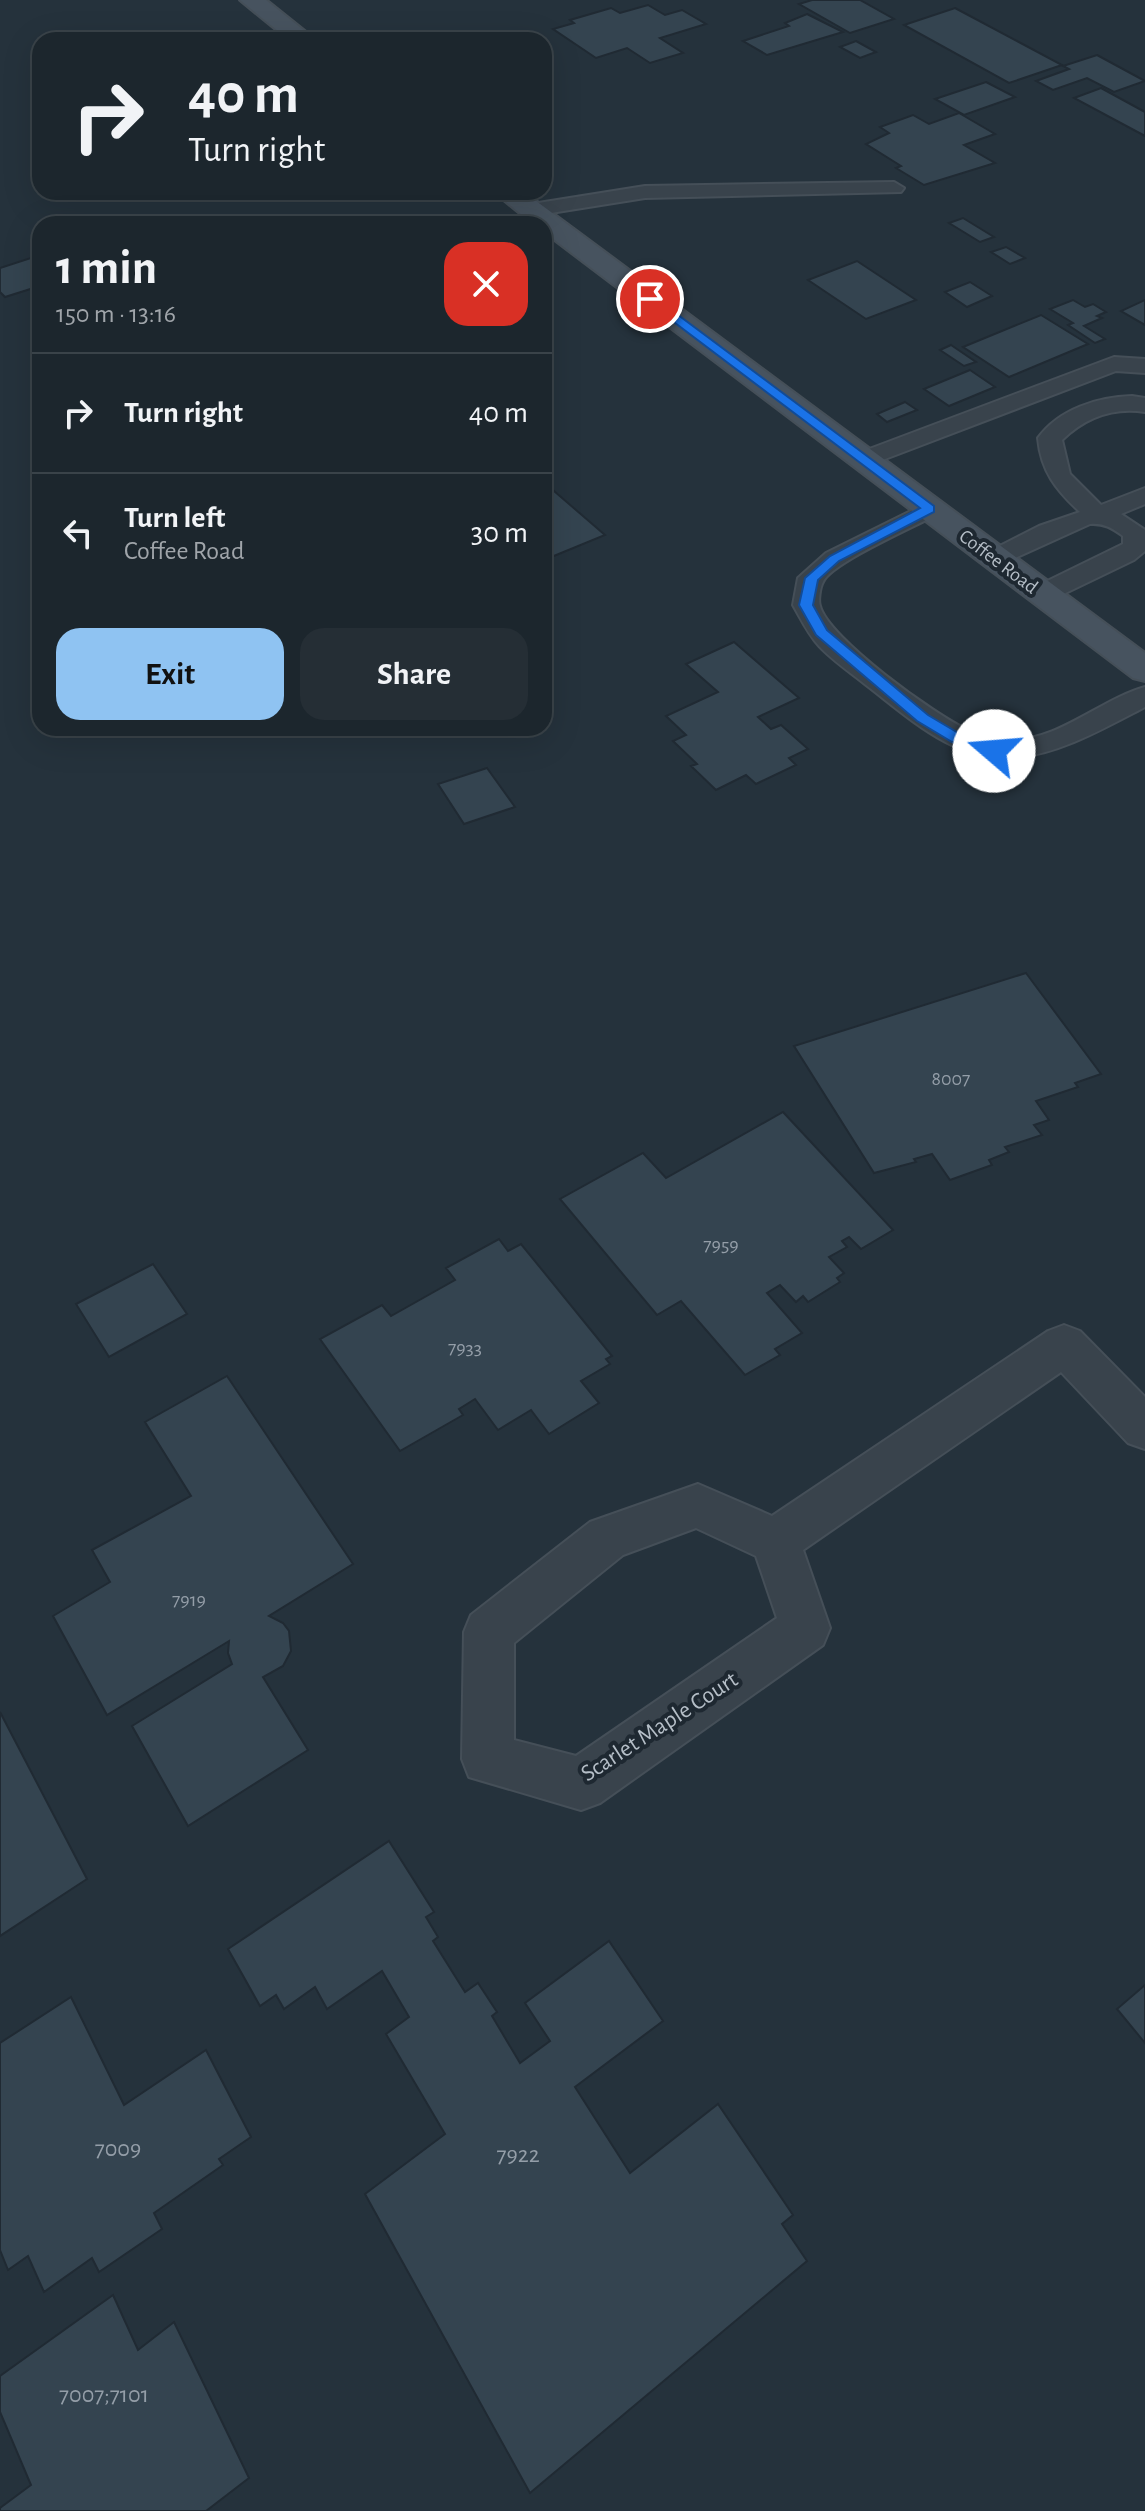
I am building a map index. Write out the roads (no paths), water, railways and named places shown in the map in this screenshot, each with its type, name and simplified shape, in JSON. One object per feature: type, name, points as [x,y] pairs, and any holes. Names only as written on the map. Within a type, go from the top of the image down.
[{"type":"main road","points":[[251,0],[293,32]]},
{"type":"main road","name":"Coffee Road","points":[[518,200],[540,216]]},
{"type":"main road","name":"Coffee Road","points":[[552,225],[1145,670]]},
{"type":"street","points":[[776,1541],[1064,1345],[1145,1428]]},
{"type":"street","name":"Scarlet Maple Court","points":[[698,1506],[776,1541],[805,1628],[581,1784],[488,1759],[489,1632],[607,1538],[698,1506]]},
{"type":"lane","points":[[532,210],[645,192],[894,188]]},
{"type":"lane","points":[[864,459],[1114,364],[1145,366]]},
{"type":"lane","points":[[1042,594],[1125,555],[1136,546],[1135,533],[1118,521],[1098,515],[1060,481],[1051,460],[1050,438],[1066,421],[1110,404],[1132,402],[1145,405]]},
{"type":"lane","points":[[995,558],[1077,520],[1098,515],[1145,495]]},
{"type":"lane","points":[[929,509],[835,558],[811,578],[806,605],[821,632],[923,718],[957,739],[994,751],[1027,750],[1059,740],[1145,696]]}]
